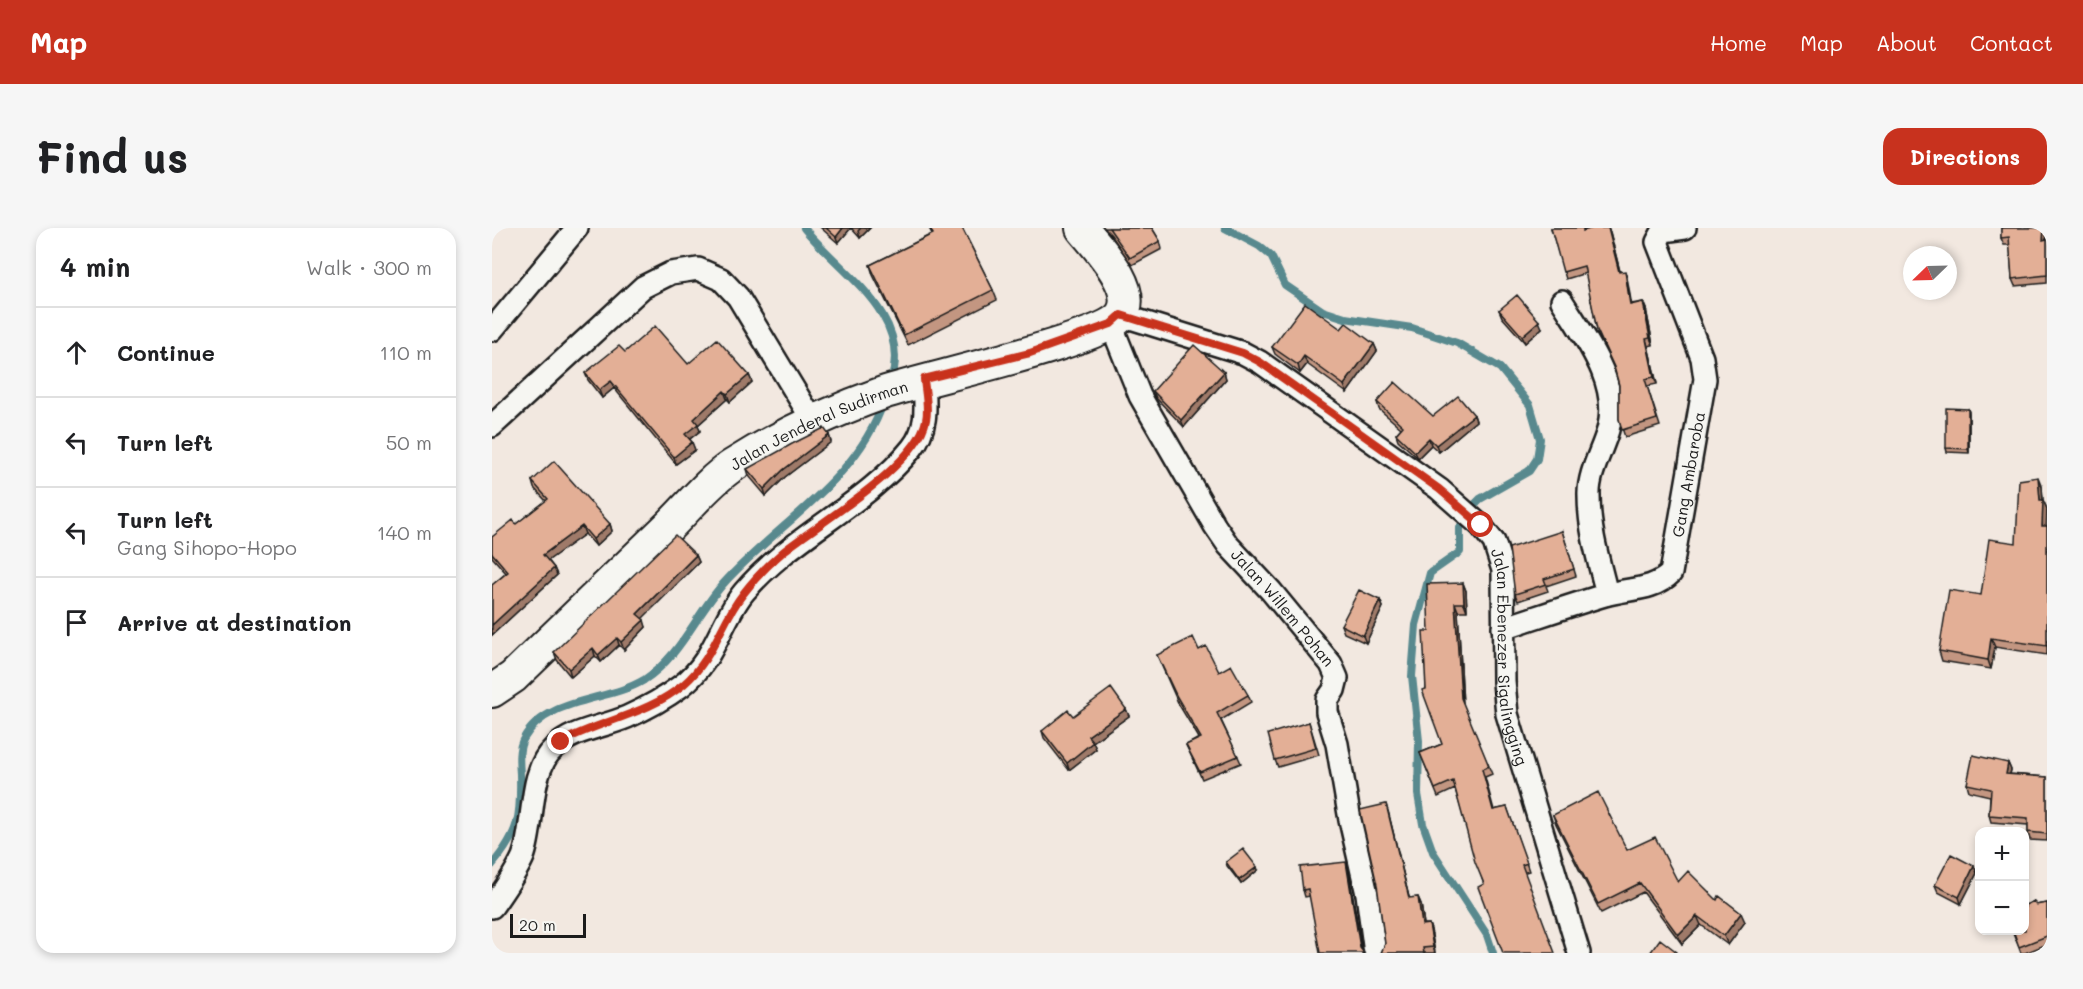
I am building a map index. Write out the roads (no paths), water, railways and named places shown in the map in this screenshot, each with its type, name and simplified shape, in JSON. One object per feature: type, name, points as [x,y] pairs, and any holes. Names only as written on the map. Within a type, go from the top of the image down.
[{"type":"main road","points":[[1082,228],[1111,264],[1120,281],[1125,305],[1116,320]]},
{"type":"main road","name":"Jalan Jenderal Sudirman","points":[[492,691],[513,677],[730,467],[822,416],[917,381],[1030,353],[1116,320]]},
{"type":"street","points":[[492,330],[577,228]]},
{"type":"street","name":"Gang Ambaroba","points":[[1503,628],[1607,594],[1656,584],[1671,573],[1706,380],[1702,358],[1657,242],[1663,231],[1685,228]]},
{"type":"street","points":[[492,426],[644,287],[671,273],[698,269],[721,279],[738,297],[822,416]]},
{"type":"street","points":[[1562,301],[1603,369],[1609,397],[1609,428],[1588,494],[1597,559],[1607,594]]},
{"type":"street","name":"Jalan Ebenezer Sigalingging","points":[[1116,320],[1234,350],[1260,362],[1451,500],[1481,525],[1500,556],[1503,570],[1507,714],[1579,953]]},
{"type":"street","name":"Jalan Willem Pohan","points":[[1116,320],[1140,396],[1215,526],[1228,545],[1331,664],[1336,678],[1334,690],[1327,700],[1327,712],[1337,744],[1350,820],[1367,894],[1375,953]]},
{"type":"street","points":[[492,907],[522,857],[537,783],[550,752],[561,742],[582,730],[626,718],[683,685],[709,657],[742,595],[765,569],[785,551],[847,506],[913,447],[926,420],[917,381]]},
{"type":"waterway","points":[[804,228],[853,278],[882,315],[892,335],[895,357],[891,381]]},
{"type":"waterway","points":[[1225,228],[1259,246],[1271,256],[1285,285],[1323,311],[1345,318],[1412,328],[1457,343],[1500,368],[1530,405],[1540,439],[1537,459],[1529,471],[1480,499],[1466,513],[1460,528],[1460,552],[1430,573],[1416,625],[1412,676],[1419,741],[1418,794],[1423,824],[1433,852],[1487,935],[1493,953]]},
{"type":"waterway","points":[[492,865],[508,843],[517,823],[520,801],[520,751],[524,738],[534,725],[563,707],[629,687],[644,680],[657,670],[678,647],[724,583],[836,478],[872,429],[884,401]]}]
